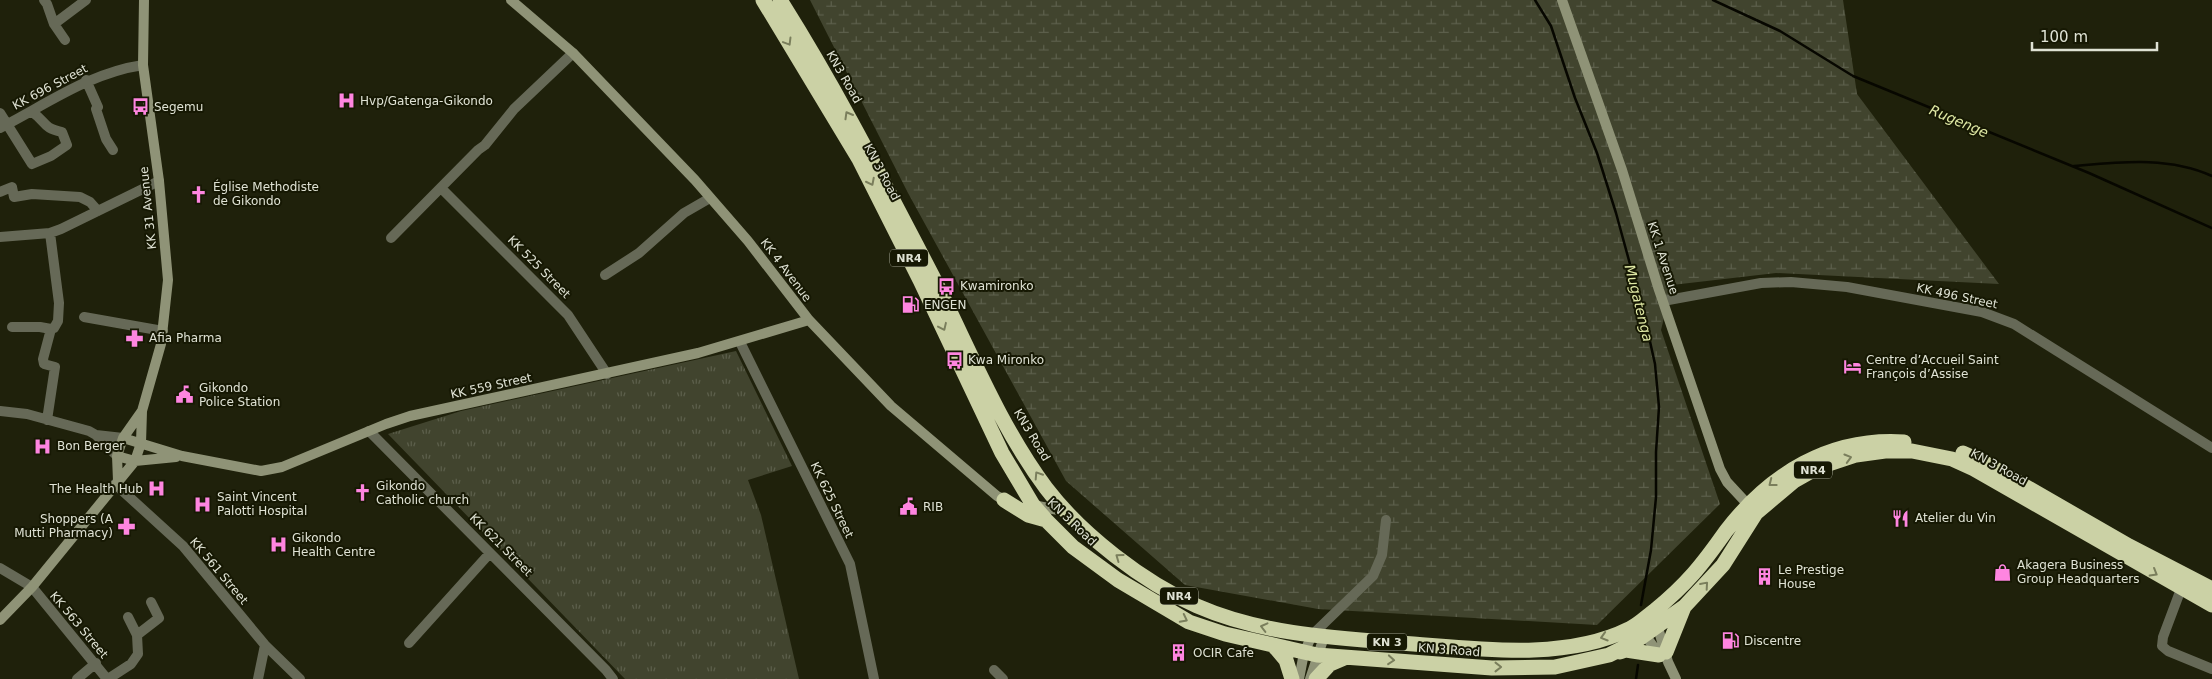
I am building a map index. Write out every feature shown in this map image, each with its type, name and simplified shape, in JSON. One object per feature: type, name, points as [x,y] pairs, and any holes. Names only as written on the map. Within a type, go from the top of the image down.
[{"type":"highway","name":"KN 3 Road","points":[[763,0],[859,158],[920,280],[1002,453],[1034,505],[1073,547],[1118,580],[1189,622],[1310,654],[1492,668],[1555,667],[1609,655],[1647,625],[1692,578],[1752,509],[1769,485],[1794,467],[1817,455],[1839,448],[1882,440],[1938,446],[1983,462],[2129,546],[2212,589]]},
{"type":"highway","name":"KN3 Road","points":[[780,0],[876,164],[1017,443],[1046,488],[1100,544],[1173,593],[1197,606],[1233,619],[1280,631],[1318,636],[1450,647]]},
{"type":"highway","name":"KN 3 Road","points":[[1450,647],[1503,650],[1554,649],[1592,641],[1647,625],[1684,607],[1723,564],[1752,509],[1817,468],[1856,455],[1885,451],[1920,452],[1952,459],[1974,469],[2212,605]]},
{"type":"highway","points":[[1021,486],[1019,494],[1008,501],[1028,515],[1046,520]]},
{"type":"highway","points":[[1609,655],[1626,650],[1664,656],[1684,607]]},
{"type":"highway","points":[[1274,646],[1286,660],[1292,679]]},
{"type":"highway","points":[[1316,679],[1330,664],[1348,656]]},
{"type":"main road","name":"KK 31 Avenue","points":[[0,620],[32,588],[135,461],[141,443],[142,410],[163,331],[168,280],[159,180],[143,65],[144,0]]},
{"type":"main road","name":"KK 4 Avenue","points":[[511,0],[573,53],[710,198],[748,241],[809,320],[897,411],[921,434],[1008,501]]},
{"type":"main road","name":"KK 1 Avenue","points":[[1562,0],[1622,170],[1663,301],[1720,469],[1727,482],[1752,509]]},
{"type":"main road","name":"KK 559 Street","points":[[123,438],[182,456],[261,471],[282,467],[410,416],[607,374],[740,342],[809,320]]},
{"type":"main road","name":"KK 31 Avenue","points":[[116,483],[117,456],[123,438],[142,410]]},
{"type":"main road","name":"KK 559 Street","points":[[117,456],[135,461],[182,456]]},
{"type":"main road","points":[[1008,501],[1068,512]]},
{"type":"main road","points":[[1647,625],[1664,656]]},
{"type":"main road","points":[[1647,625],[1676,679]]},
{"type":"main road","points":[[1299,679],[1318,636]]},
{"type":"main road","points":[[1310,654],[1310,679]]},
{"type":"street","points":[[44,0],[48,4],[54,24],[65,40]]},
{"type":"street","points":[[54,24],[86,0]]},
{"type":"street","points":[[391,238],[485,145],[514,109],[573,53]]},
{"type":"street","name":"KK 696 Street","points":[[3,127],[86,80],[111,71],[143,65]]},
{"type":"street","points":[[86,80],[98,107],[96,110],[105,136],[113,150]]},
{"type":"street","points":[[0,112],[3,127],[13,130],[32,164],[51,156],[67,145],[62,132],[47,128],[38,116],[32,112]]},
{"type":"street","points":[[0,237],[50,233],[98,212],[159,180]]},
{"type":"street","points":[[0,192],[12,187],[14,197],[32,194],[80,197],[90,202],[98,212]]},
{"type":"street","name":"KK 525 Street","points":[[441,188],[568,315],[607,374]]},
{"type":"street","points":[[605,275],[639,253],[684,213],[710,198]]},
{"type":"street","points":[[46,420],[55,367],[44,364],[43,359],[51,329],[54,328],[58,321],[59,303],[50,233]]},
{"type":"street","name":"KK 496 Street","points":[[1663,301],[1752,285],[1791,282],[1847,287],[1982,312],[2014,324],[2207,441],[2212,448]]},
{"type":"street","points":[[84,317],[163,331]]},
{"type":"street","points":[[12,327],[51,329]]},
{"type":"street","name":"KK 625 Street","points":[[740,342],[850,564],[874,679]]},
{"type":"street","points":[[0,410],[27,414],[96,436],[123,438]]},
{"type":"street","name":"KK 621 Street","points":[[369,431],[613,679]]},
{"type":"street","points":[[96,436],[117,456]]},
{"type":"street","name":"KK 561 Street","points":[[116,483],[183,546],[265,645],[300,679]]},
{"type":"street","points":[[1318,636],[1336,614],[1373,576],[1382,554],[1386,520]]},
{"type":"street","points":[[409,643],[490,552]]},
{"type":"street","name":"KK 563 Street","points":[[0,568],[32,588],[108,679]]},
{"type":"street","points":[[2181,589],[2163,637],[2162,646],[2168,651],[2212,670]]},
{"type":"street","points":[[137,635],[159,618],[151,602]]},
{"type":"street","points":[[108,679],[136,659],[138,654],[137,635],[128,617]]},
{"type":"street","points":[[258,679],[265,645]]},
{"type":"street","points":[[77,679],[96,663]]},
{"type":"street","points":[[994,670],[1004,679]]},
{"type":"green space","points":[[810,0],[1843,0],[1857,94],[1999,284],[1776,273],[1672,285],[1661,330],[1720,504],[1597,625],[1318,609],[1185,585],[1066,481],[908,193]]},
{"type":"green space","points":[[736,351],[792,466],[748,480],[761,515],[799,679],[625,679],[388,434],[461,411]]},
{"type":"waterway","name":"Mugatenga","points":[[1535,0],[1551,26],[1575,98],[1597,153],[1616,213],[1645,319],[1655,364],[1659,407],[1656,497],[1651,550],[1641,605]]},
{"type":"waterway","name":"Rugenge","points":[[1713,0],[1780,31],[1853,76],[2089,173],[2212,228]]},
{"type":"waterway","points":[[2074,166],[2127,162],[2162,163],[2179,165],[2212,176]]},
{"type":"waterway","points":[[1636,679],[1638,665]]},
{"type":"place","name":"Hvp/Gatenga-Gikondo","points":[[346,101]]},
{"type":"place","name":"Segemu","points":[[140,107]]},
{"type":"place","name":"Église Methodiste de Gikondo","points":[[199,194]]},
{"type":"place","name":"Kwamironko","points":[[946,286]]},
{"type":"place","name":"ENGEN","points":[[910,305]]},
{"type":"place","name":"Afia Pharma","points":[[135,338]]},
{"type":"place","name":"Kwa Mironko","points":[[954,360]]},
{"type":"place","name":"Centre d’Accueil Saint François d’Assise","points":[[1852,367]]},
{"type":"place","name":"Gikondo Police Station","points":[[185,395]]},
{"type":"place","name":"Bon Berger","points":[[43,446]]},
{"type":"place","name":"The Health Hub","points":[[157,489]]},
{"type":"place","name":"Gikondo Catholic church","points":[[362,493]]},
{"type":"place","name":"Saint Vincent Palotti Hospital","points":[[203,504]]},
{"type":"place","name":"RIB","points":[[909,507]]},
{"type":"place","name":"Atelier du Vin","points":[[1901,518]]},
{"type":"place","name":"Shoppers (A Mutti Pharmacy)","points":[[127,526]]},
{"type":"place","name":"Gikondo Health Centre","points":[[278,545]]},
{"type":"place","name":"Akagera Business Group Headquarters","points":[[2003,572]]},
{"type":"place","name":"Le Prestige House","points":[[1764,577]]},
{"type":"place","name":"Discentre","points":[[1730,641]]},
{"type":"place","name":"OCIR Cafe","points":[[1179,653]]}]
